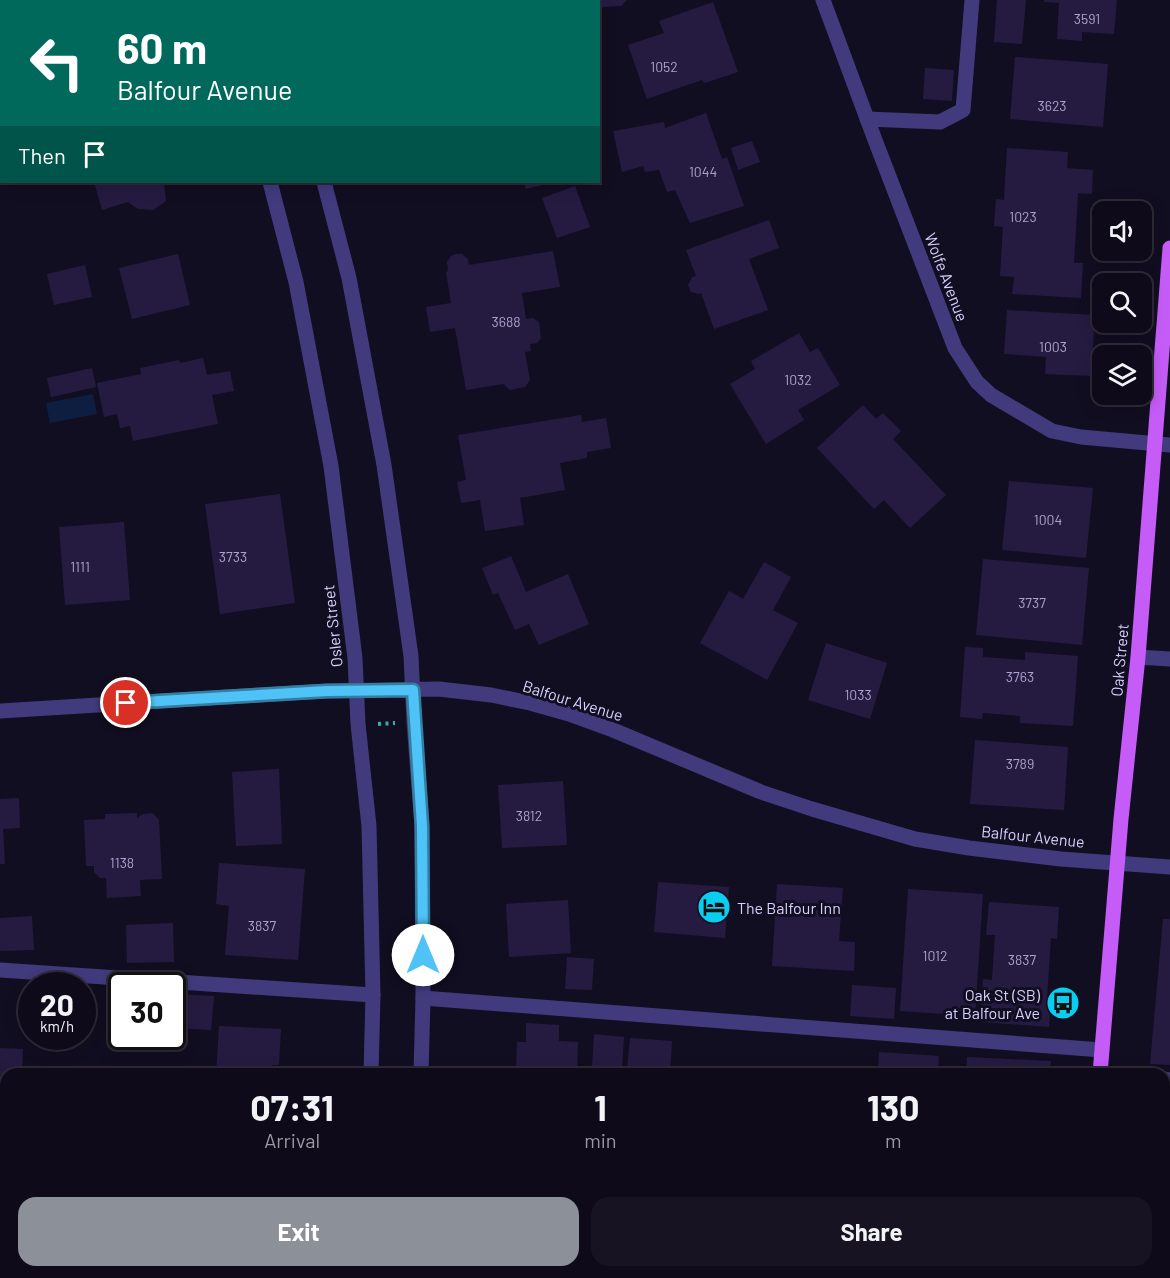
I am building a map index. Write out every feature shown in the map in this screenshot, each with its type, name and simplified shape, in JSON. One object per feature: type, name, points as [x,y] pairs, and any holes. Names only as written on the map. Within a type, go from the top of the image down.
[{"type":"main road","name":"Oak Street","points":[[1100,1068],[1117,863],[1138,657],[1170,249]]},
{"type":"street","name":"Wolfe Avenue","points":[[823,0],[955,348],[978,382],[991,395],[1052,430],[1081,437],[1170,445]]},
{"type":"street","points":[[867,119],[940,122],[963,110],[972,0]]},
{"type":"street","name":"Osler Street","points":[[270,183],[296,282],[331,466],[355,658],[358,724],[369,826],[373,995],[370,1068]]},
{"type":"street","points":[[324,183],[350,278],[384,465],[411,656],[422,826],[421,1068]]},
{"type":"street","points":[[1138,657],[1170,659]]},
{"type":"street","name":"Balfour Avenue","points":[[0,711],[327,691],[451,690],[530,703],[570,714],[761,792],[915,839],[997,851],[1170,867]]},
{"type":"street","points":[[0,970],[373,995]]},
{"type":"street","points":[[423,998],[1102,1050]]},
{"type":"path","points":[[374,724],[399,723]]},
{"type":"water","points":[[93,394],[97,414],[50,423],[46,403]]},
{"type":"building","points":[[600,0],[627,0],[621,6],[603,7],[600,11]]},
{"type":"building","points":[[997,0],[1026,0],[1022,44],[994,42]]},
{"type":"building","points":[[1044,0],[1117,0],[1114,34],[1082,32],[1082,41],[1057,39],[1059,3],[1044,2]]},
{"type":"building","points":[[713,2],[738,72],[705,83],[702,80],[647,99],[628,45],[664,33],[659,21]]},
{"type":"building","points":[[1015,57],[1108,64],[1103,127],[1010,119]]},
{"type":"building","points":[[925,68],[954,70],[952,101],[923,99]]},
{"type":"building","points":[[706,113],[722,159],[727,157],[744,206],[690,223],[675,190],[667,192],[659,170],[645,172],[643,166],[622,172],[613,131],[664,122],[665,128]]},
{"type":"building","points":[[752,141],[760,162],[738,170],[731,148]]},
{"type":"building","points":[[1007,148],[1068,152],[1067,168],[1093,170],[1092,194],[1078,193],[1074,263],[1083,263],[1081,298],[1012,294],[1014,277],[1000,276],[1003,227],[994,226],[996,199],[1004,200]]},
{"type":"building","points":[[94,183],[164,183],[166,201],[153,210],[138,209],[128,202],[102,210]]},
{"type":"building","points":[[524,183],[550,183],[526,189]]},
{"type":"building","points":[[575,186],[590,227],[557,238],[542,198]]},
{"type":"building","points":[[769,220],[779,248],[749,259],[768,310],[714,329],[701,293],[691,292],[688,285],[692,277],[696,276],[686,250]]},
{"type":"building","points":[[553,251],[560,287],[522,293],[526,319],[533,318],[539,322],[541,338],[537,343],[530,344],[531,351],[525,352],[530,380],[525,387],[510,390],[503,384],[466,390],[455,328],[430,332],[426,307],[451,303],[446,272],[448,271],[447,262],[451,256],[456,254],[462,254],[468,259],[469,265]]},
{"type":"building","points":[[178,254],[190,305],[132,319],[119,268]]},
{"type":"building","points":[[85,265],[92,297],[54,305],[47,274]]},
{"type":"building","points":[[1007,310],[1092,315],[1092,333],[1094,333],[1091,376],[1045,374],[1046,357],[1004,354]]},
{"type":"building","points":[[799,333],[810,352],[818,348],[840,385],[798,410],[804,420],[766,444],[730,384],[755,369],[751,361]]},
{"type":"building","points":[[203,358],[207,375],[230,371],[234,391],[212,395],[218,424],[133,441],[130,426],[120,428],[117,414],[104,417],[97,383],[141,374],[140,368]]},
{"type":"building","points":[[92,368],[96,387],[51,397],[47,378]]},
{"type":"building","points":[[863,405],[876,419],[883,413],[901,431],[893,439],[946,495],[910,528],[884,500],[874,509],[817,448]]},
{"type":"building","points":[[581,415],[582,422],[606,418],[611,448],[587,452],[587,458],[560,463],[565,490],[520,498],[524,525],[485,531],[480,500],[461,503],[457,482],[466,480],[458,435]]},
{"type":"building","points":[[1009,481],[1093,488],[1086,558],[1002,550]]},
{"type":"building","points":[[280,494],[295,603],[220,614],[205,504]]},
{"type":"building","points":[[124,522],[130,600],[65,605],[59,527]]},
{"type":"building","points":[[511,556],[526,592],[568,574],[589,624],[539,645],[529,624],[515,630],[498,593],[493,595],[482,568]]},
{"type":"building","points":[[983,559],[1089,568],[1082,645],[976,635]]},
{"type":"building","points":[[764,562],[791,577],[773,610],[798,623],[767,680],[700,643],[729,591],[743,599]]},
{"type":"building","points":[[826,643],[887,663],[870,719],[808,700]]},
{"type":"building","points":[[965,647],[983,648],[983,657],[1025,660],[1025,652],[1078,656],[1073,726],[1020,723],[1020,716],[983,713],[982,719],[960,717]]},
{"type":"building","points":[[975,740],[1068,747],[1064,810],[970,804]]},
{"type":"building","points":[[279,769],[282,844],[236,846],[232,772]]},
{"type":"building","points":[[563,781],[567,845],[502,848],[498,785]]},
{"type":"building","points":[[19,798],[20,828],[3,829],[5,864],[0,864],[0,799]]},
{"type":"building","points":[[137,813],[137,818],[143,814],[153,813],[159,820],[162,879],[140,880],[141,896],[107,898],[106,878],[100,878],[94,872],[94,866],[86,866],[84,820],[105,819],[105,814]]},
{"type":"building","points":[[219,863],[305,869],[298,960],[225,955],[229,906],[216,904]]},
{"type":"building","points":[[658,882],[729,887],[725,938],[654,932]]},
{"type":"building","points":[[777,884],[843,888],[839,941],[855,942],[854,971],[772,966]]},
{"type":"building","points":[[908,889],[983,894],[975,1016],[900,1011]]},
{"type":"building","points":[[568,900],[571,953],[509,957],[506,904]]},
{"type":"building","points":[[989,902],[1059,907],[1057,939],[1051,938],[1047,997],[1051,998],[1049,1027],[980,1022],[983,979],[992,980],[995,935],[986,935]]},
{"type":"building","points":[[32,916],[34,950],[0,951],[0,918]]},
{"type":"building","points":[[1163,919],[1170,919],[1170,1065],[1150,1064]]},
{"type":"building","points":[[173,923],[174,962],[127,963],[126,925]]},
{"type":"building","points":[[567,957],[594,959],[592,990],[565,989]]},
{"type":"building","points":[[852,985],[896,988],[894,1019],[850,1016]]},
{"type":"building","points":[[186,994],[214,996],[211,1030],[186,1029]]},
{"type":"building","points":[[526,1023],[559,1025],[559,1041],[578,1042],[577,1068],[516,1068],[517,1042],[526,1042]]},
{"type":"building","points":[[219,1026],[281,1029],[279,1065],[272,1065],[272,1068],[216,1068]]},
{"type":"building","points":[[594,1034],[624,1037],[622,1068],[592,1067]]},
{"type":"building","points":[[630,1038],[672,1041],[670,1068],[627,1068]]},
{"type":"building","points":[[0,1048],[23,1050],[22,1068],[0,1068]]},
{"type":"building","points":[[879,1052],[939,1056],[938,1068],[878,1068]]},
{"type":"building","points":[[967,1057],[1051,1061],[1050,1068],[966,1068]]},
{"type":"place","name":"The Balfour Inn","points":[[714,907]]},
{"type":"place","name":"Oak St (SB) at Balfour Ave","points":[[1063,1003]]},
{"type":"route","points":[[126,703],[327,691],[413,690],[422,826],[423,955]]}]
